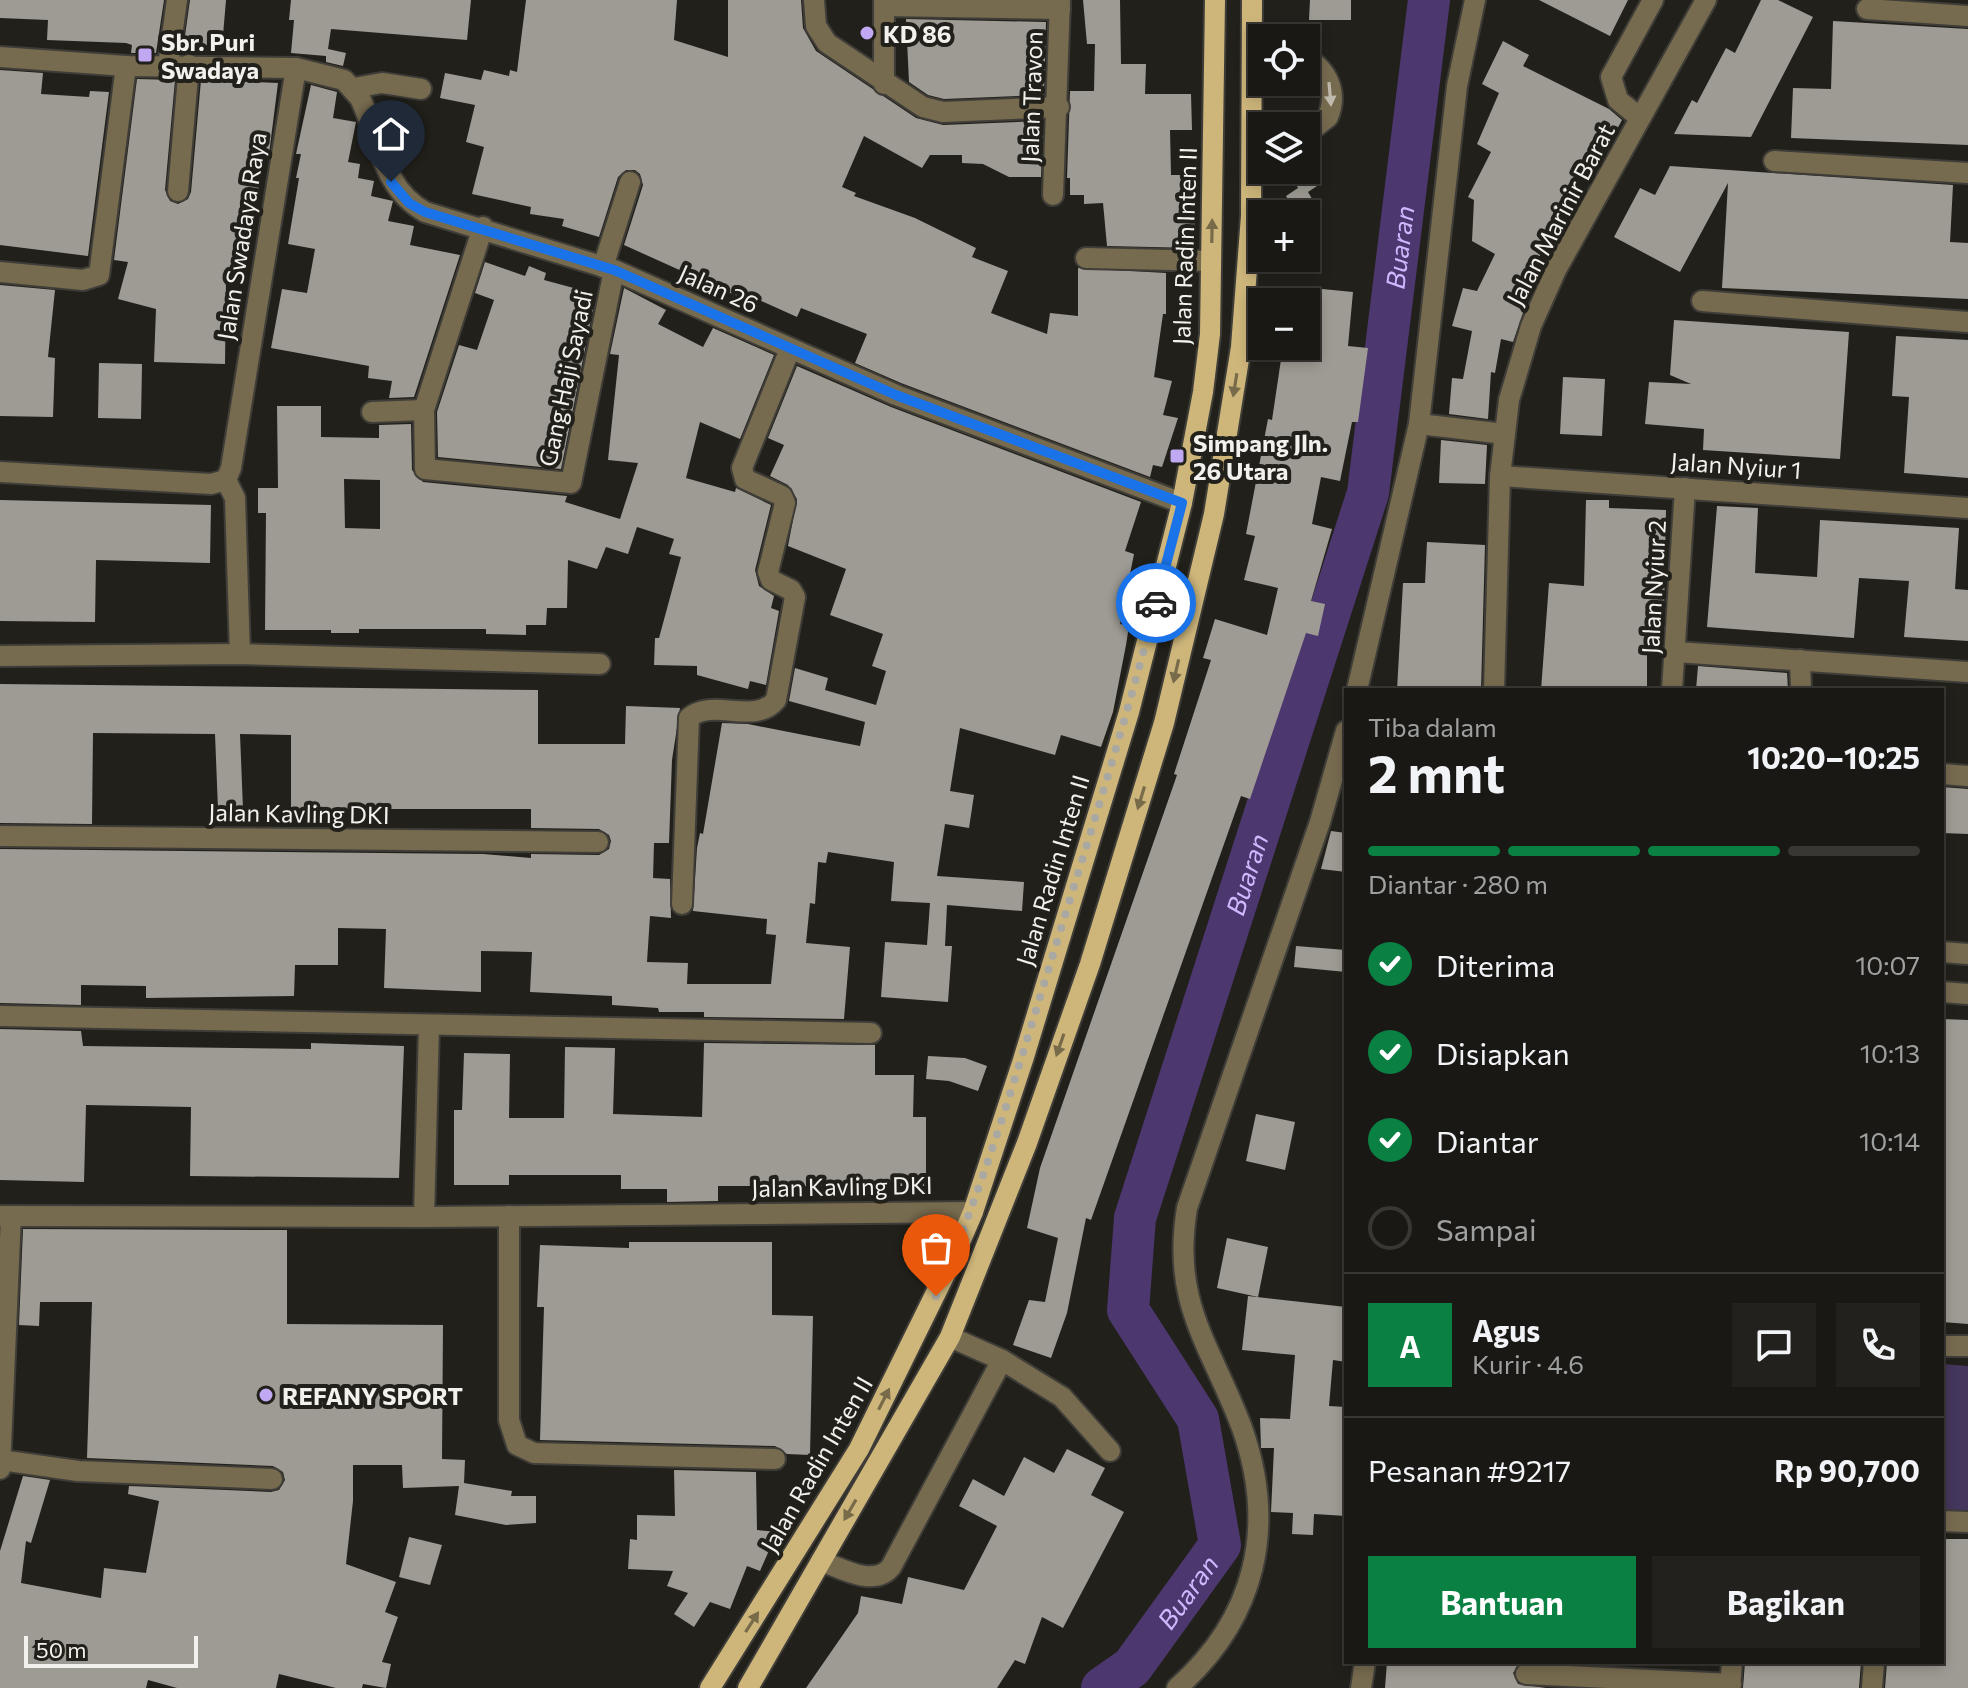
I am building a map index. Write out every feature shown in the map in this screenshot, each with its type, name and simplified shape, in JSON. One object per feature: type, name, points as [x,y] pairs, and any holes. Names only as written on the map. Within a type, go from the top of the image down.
[{"type":"main road","name":"Jalan Radin Inten II","points":[[710,1688],[859,1449],[936,1296],[973,1212],[1129,712],[1182,503],[1203,392],[1211,261],[1215,0]]},
{"type":"main road","points":[[1252,0],[1254,24]]},
{"type":"main road","points":[[748,1688],[950,1337],[1027,1143],[1090,964],[1164,723],[1214,514],[1241,347],[1254,184]]},
{"type":"main road","points":[[1129,712],[1164,723]]},
{"type":"street","points":[[168,65],[177,0]]},
{"type":"street","points":[[814,0],[816,26],[827,43],[884,84],[932,111],[1059,107]]},
{"type":"street","points":[[1357,688],[1419,424],[1455,101],[1475,0]]},
{"type":"street","name":"Jalan Marinir Barat","points":[[1640,118],[1618,100],[1611,77],[1653,0]]},
{"type":"street","name":"Jalan Marinir Barat","points":[[1494,688],[1500,476],[1509,400],[1531,326],[1556,270],[1706,0]]},
{"type":"street","points":[[884,84],[884,3],[1060,5]]},
{"type":"street","name":"Jalan Travon","points":[[1053,195],[1059,107],[1060,5]]},
{"type":"street","points":[[1867,9],[1968,16]]},
{"type":"street","points":[[0,57],[126,66],[296,68],[336,77],[354,88],[382,83],[421,89]]},
{"type":"street","points":[[178,191],[189,65]]},
{"type":"street","points":[[0,272],[83,280],[99,275],[126,66]]},
{"type":"street","name":"Jalan Swadaya Raya","points":[[226,480],[231,468],[296,68]]},
{"type":"street","points":[[1320,69],[1326,74],[1332,95],[1328,117],[1320,123]]},
{"type":"street","name":"Jalan 26","points":[[354,88],[398,192],[425,212],[483,227],[609,269],[985,431],[1182,503]]},
{"type":"street","points":[[1774,161],[1968,173]]},
{"type":"street","points":[[609,269],[630,182]]},
{"type":"street","name":"Gang Haji Sayadi","points":[[483,227],[424,410],[425,469],[570,484],[609,269]]},
{"type":"street","points":[[1086,258],[1211,261]]},
{"type":"street","points":[[1702,301],[1968,322]]},
{"type":"street","points":[[682,904],[689,718],[696,712],[759,711],[776,700],[795,597],[791,590],[771,580],[768,572],[785,503],[782,496],[745,479],[742,468],[790,349]]},
{"type":"street","points":[[372,412],[424,410]]},
{"type":"street","points":[[1419,424],[1505,434]]},
{"type":"street","points":[[0,472],[211,484],[226,480],[235,498],[240,654]]},
{"type":"street","name":"Jalan Nyiur 1","points":[[1500,476],[1968,508]]},
{"type":"street","name":"Jalan Nyiur 2","points":[[1672,688],[1685,488]]},
{"type":"street","points":[[1676,652],[1968,672]]},
{"type":"street","points":[[0,656],[240,654],[600,664]]},
{"type":"street","points":[[1800,660],[1801,688]]},
{"type":"street","points":[[1177,1688],[1225,1635],[1245,1599],[1256,1556],[1259,1518],[1249,1449],[1185,1291],[1182,1238],[1187,1208],[1316,837],[1344,738]]},
{"type":"street","points":[[1944,774],[1968,776]]},
{"type":"street","name":"Jalan Kavling DKI","points":[[0,836],[598,842]]},
{"type":"street","points":[[1944,952],[1968,954]]},
{"type":"street","points":[[1944,992],[1968,994]]},
{"type":"street","points":[[0,1016],[871,1033]]},
{"type":"street","points":[[424,1217],[429,1025]]},
{"type":"street","name":"Jalan Kavling DKI","points":[[5,1216],[424,1217],[973,1212]]},
{"type":"street","points":[[0,1469],[5,1216]]},
{"type":"street","points":[[509,1216],[509,1420],[517,1445],[534,1453],[775,1459]]},
{"type":"street","points":[[950,1337],[1002,1360],[1062,1397],[1110,1451]]},
{"type":"street","points":[[1944,1346],[1968,1346]]},
{"type":"street","points":[[821,1561],[869,1577],[888,1572],[1002,1360]]},
{"type":"street","points":[[0,1460],[78,1471],[272,1479]]},
{"type":"street","points":[[1944,1521],[1968,1522]]},
{"type":"street","points":[[1361,1688],[1365,1664]]},
{"type":"street","points":[[1526,1674],[1730,1686],[1732,1664]]},
{"type":"street","points":[[1872,1688],[1874,1664]]},
{"type":"shaded area","points":[[1944,1364],[1968,1366],[1968,1518],[1944,1516]]},
{"type":"building","points":[[0,0],[164,0],[156,53],[131,53],[132,45],[126,43],[47,40],[48,20],[0,18]]},
{"type":"building","points":[[190,0],[226,0],[222,47],[184,43]]},
{"type":"building","points":[[291,0],[471,0],[467,40],[331,29],[328,49],[346,53],[343,66],[326,62],[326,56],[291,53],[294,20],[289,20]]},
{"type":"building","points":[[526,0],[677,0],[674,40],[728,57],[728,0],[801,0],[803,28],[816,51],[916,118],[943,125],[1043,121],[1041,177],[1009,177],[983,164],[962,163],[962,155],[930,155],[922,168],[864,136],[842,187],[856,193],[854,196],[915,218],[976,248],[972,257],[1008,271],[991,313],[1047,334],[1050,313],[1078,316],[1078,268],[1166,273],[1166,314],[1163,314],[1154,377],[1172,381],[1163,415],[1178,418],[1162,467],[1153,465],[1150,477],[901,383],[855,363],[867,334],[801,308],[797,317],[748,295],[746,300],[624,245],[643,185],[640,174],[635,170],[626,170],[618,177],[599,237],[562,226],[564,219],[530,214],[531,207],[472,194],[484,147],[466,142],[475,105],[440,98],[445,73],[481,80],[484,70],[509,76],[510,70],[517,72]]},
{"type":"building","points":[[1083,0],[1120,0],[1121,64],[1146,64],[1145,94],[1191,94],[1192,130],[1170,130],[1171,175],[1190,175],[1190,205],[1195,205],[1195,248],[1107,246],[1103,203],[1084,204],[1084,195],[1070,195],[1070,178],[1067,178],[1070,91],[1094,91],[1095,44],[1087,44]]},
{"type":"building","points":[[1310,0],[1351,0],[1351,20],[1309,20]]},
{"type":"building","points":[[1539,0],[1628,0],[1610,36]]},
{"type":"building","points":[[1761,0],[1778,0],[1813,17],[1751,137],[1674,134],[1692,100],[1697,103],[1726,48],[1735,53]]},
{"type":"building","points":[[906,19],[1046,22],[1044,95],[944,99],[928,95],[909,82]]},
{"type":"building","points":[[1833,21],[1968,29],[1968,145],[1791,138],[1793,88],[1831,89]]},
{"type":"building","points":[[1503,41],[1529,55],[1523,66],[1609,109],[1622,120],[1600,161],[1590,156],[1577,183],[1574,182],[1531,275],[1536,277],[1523,303],[1526,304],[1513,342],[1501,339],[1495,373],[1491,372],[1488,419],[1449,414],[1452,378],[1463,379],[1472,331],[1452,326],[1463,288],[1477,291],[1495,254],[1472,241],[1474,200],[1468,197],[1491,152],[1477,144],[1499,93],[1482,84]]},
{"type":"building","points":[[0,70],[43,73],[41,94],[89,97],[90,91],[109,92],[88,256],[0,245]]},
{"type":"building","points":[[137,79],[175,80],[165,190],[170,201],[178,204],[188,199],[191,192],[201,80],[278,83],[269,154],[260,154],[258,204],[240,204],[239,280],[226,280],[225,364],[154,362],[156,309],[118,299],[128,262],[114,260]]},
{"type":"building","points":[[311,85],[337,92],[333,118],[356,122],[348,162],[360,164],[358,178],[374,181],[371,196],[393,201],[388,221],[414,226],[410,245],[460,255],[414,397],[389,398],[392,381],[368,378],[369,366],[271,348],[282,289],[307,293],[315,249],[288,244],[299,178],[296,178],[301,154],[296,154]]},
{"type":"building","points":[[1670,166],[1953,185],[1950,242],[1968,243],[1968,299],[1722,288],[1728,183],[1680,272],[1614,237],[1640,188],[1655,195]]},
{"type":"building","points":[[1296,184],[1320,184],[1308,192],[1313,200],[1288,200],[1286,196],[1298,188]]},
{"type":"building","points":[[485,262],[525,276],[529,266],[546,273],[544,280],[596,294],[561,469],[438,457],[437,412],[459,345],[477,350],[494,300],[475,293]]},
{"type":"building","points":[[0,285],[55,290],[48,357],[55,358],[53,417],[0,416]]},
{"type":"building","points":[[624,288],[666,310],[658,324],[703,347],[713,328],[774,355],[740,439],[700,422],[686,478],[735,492],[736,488],[771,505],[755,570],[759,586],[774,596],[771,608],[779,611],[766,685],[750,681],[748,689],[697,675],[697,666],[654,665],[655,638],[659,638],[681,557],[669,554],[674,539],[637,527],[628,554],[606,547],[597,569],[568,560],[567,608],[547,608],[546,625],[526,625],[526,635],[486,634],[486,629],[359,629],[359,633],[265,630],[266,513],[258,513],[258,488],[278,488],[277,406],[321,406],[321,437],[379,438],[379,425],[411,424],[412,470],[423,482],[567,496],[565,502],[620,519],[638,463],[608,460],[619,355],[610,354]],"holes":[[[344,479],[380,480],[380,529],[345,528]]]},
{"type":"building","points":[[1320,289],[1353,292],[1348,346],[1368,348],[1358,422],[1352,422],[1340,481],[1321,477],[1312,524],[1332,529],[1311,601],[1325,604],[1318,636],[1306,633],[1250,799],[1241,796],[1091,1220],[1086,1218],[1067,1313],[1051,1358],[1013,1345],[1029,1300],[1045,1302],[1058,1238],[1027,1228],[1040,1168],[1177,775],[1174,774],[1211,660],[1203,658],[1215,619],[1267,635],[1278,588],[1244,580],[1255,536],[1246,534],[1268,419],[1272,420],[1281,360],[1320,360]]},
{"type":"building","points":[[1674,320],[1849,332],[1840,459],[1703,450],[1704,429],[1645,424],[1649,382],[1691,384],[1670,375]]},
{"type":"building","points":[[1896,336],[1968,340],[1968,478],[1904,473],[1909,397],[1892,396]]},
{"type":"building","points":[[99,363],[142,364],[141,419],[98,418]]},
{"type":"building","points":[[797,366],[891,407],[1141,502],[1125,551],[1134,554],[1120,624],[1129,626],[1126,645],[1113,712],[1101,747],[1061,735],[1055,755],[960,728],[950,791],[974,795],[969,828],[945,824],[937,876],[1024,882],[1022,911],[947,905],[945,946],[952,946],[948,1002],[881,997],[885,942],[927,945],[930,903],[891,901],[894,862],[828,852],[826,863],[818,862],[815,904],[810,903],[806,943],[850,947],[844,1019],[704,1017],[704,1012],[659,1012],[658,1008],[612,1005],[612,996],[530,992],[532,952],[481,951],[481,992],[384,988],[386,929],[338,928],[338,965],[295,965],[294,996],[146,998],[146,986],[81,985],[81,1005],[0,1003],[0,849],[483,854],[531,858],[531,854],[599,855],[609,849],[611,841],[609,835],[599,829],[531,828],[531,809],[291,809],[291,735],[240,734],[243,809],[218,809],[215,734],[93,733],[92,824],[0,823],[0,684],[538,690],[538,744],[625,744],[626,706],[680,708],[672,760],[669,843],[654,843],[653,878],[670,879],[671,918],[650,916],[647,962],[688,963],[687,984],[771,984],[776,935],[766,934],[767,919],[693,911],[697,848],[700,833],[703,834],[722,723],[748,724],[860,746],[865,722],[789,701],[795,668],[828,678],[825,690],[876,705],[886,671],[872,666],[883,634],[830,615],[846,569],[788,546],[797,499],[788,485],[770,476],[784,445],[768,438]]},
{"type":"building","points":[[1563,377],[1605,379],[1602,436],[1560,434]]},
{"type":"building","points":[[1441,440],[1487,445],[1485,484],[1439,483]]},
{"type":"building","points":[[0,500],[211,505],[210,563],[96,560],[95,622],[0,621]]},
{"type":"building","points":[[1586,500],[1609,500],[1609,508],[1666,510],[1664,612],[1647,612],[1647,688],[1541,688],[1549,583],[1584,586]]},
{"type":"building","points":[[1717,506],[1758,508],[1755,573],[1817,577],[1820,520],[1959,528],[1955,589],[1968,590],[1968,641],[1904,637],[1909,581],[1859,578],[1854,638],[1707,627]]},
{"type":"building","points":[[1427,542],[1485,545],[1481,688],[1397,688],[1403,583],[1425,583]]},
{"type":"building","points":[[1698,666],[1787,673],[1788,688],[1696,688]]},
{"type":"building","points":[[1944,787],[1968,789],[1968,834],[1944,833]]},
{"type":"building","points":[[1331,831],[1344,833],[1344,872],[1321,869]]},
{"type":"building","points":[[1296,946],[1344,950],[1344,972],[1294,967]]},
{"type":"building","points":[[1944,1019],[1968,1020],[1968,1324],[1944,1322]]},
{"type":"building","points":[[0,1029],[81,1031],[83,1046],[311,1049],[311,1043],[404,1046],[399,1178],[190,1176],[191,1107],[86,1105],[84,1182],[0,1180]]},
{"type":"building","points":[[704,1043],[875,1045],[875,1075],[914,1075],[913,1117],[926,1117],[926,1186],[718,1186],[718,1201],[667,1202],[667,1189],[621,1189],[621,1175],[509,1175],[509,1185],[454,1185],[454,1110],[462,1110],[464,1053],[510,1054],[509,1118],[564,1118],[565,1047],[615,1048],[613,1114],[702,1117]]},
{"type":"building","points":[[928,1056],[965,1058],[987,1066],[978,1091],[949,1081],[926,1079]]},
{"type":"building","points":[[1256,1114],[1295,1122],[1285,1170],[1246,1161]]},
{"type":"building","points":[[23,1229],[287,1230],[287,1324],[443,1325],[442,1459],[465,1460],[464,1483],[512,1491],[511,1496],[536,1496],[536,1523],[506,1525],[455,1515],[459,1486],[403,1488],[402,1465],[353,1465],[353,1501],[346,1564],[396,1582],[385,1612],[398,1617],[382,1662],[391,1664],[386,1688],[363,1684],[362,1688],[336,1688],[279,1674],[276,1688],[177,1688],[148,1680],[146,1688],[0,1688],[0,1551],[23,1476],[50,1480],[31,1543],[26,1541],[21,1583],[101,1598],[104,1568],[146,1573],[159,1501],[128,1494],[129,1486],[271,1492],[279,1490],[285,1480],[283,1472],[273,1466],[87,1458],[92,1302],[40,1302],[39,1326],[19,1325]]},
{"type":"building","points":[[1227,1238],[1268,1247],[1258,1297],[1217,1288]]},
{"type":"building","points":[[629,1242],[772,1242],[772,1315],[813,1316],[810,1455],[787,1454],[775,1446],[540,1440],[544,1307],[537,1307],[540,1245],[629,1248]]},
{"type":"building","points":[[1248,1296],[1344,1307],[1344,1362],[1333,1360],[1329,1406],[1344,1407],[1344,1516],[1314,1514],[1313,1535],[1292,1534],[1293,1513],[1271,1512],[1274,1448],[1261,1448],[1260,1418],[1290,1419],[1295,1355],[1242,1350]]},
{"type":"building","points":[[1067,1449],[1105,1468],[1091,1495],[1124,1512],[1063,1628],[1042,1617],[1025,1664],[1015,1660],[997,1688],[806,1688],[858,1613],[861,1596],[902,1604],[908,1577],[964,1590],[997,1526],[959,1506],[973,1479],[1004,1496],[1024,1457],[1054,1473]]},
{"type":"building","points":[[674,1470],[756,1472],[757,1530],[777,1532],[760,1571],[747,1566],[730,1609],[710,1602],[694,1627],[674,1614],[688,1593],[667,1586],[673,1571],[628,1569],[630,1539],[637,1540],[637,1515],[675,1516]]},
{"type":"building","points":[[409,1537],[442,1545],[430,1585],[399,1577]]},
{"type":"building","points":[[1944,1539],[1968,1539],[1968,1688],[1885,1688],[1887,1664],[1944,1664]]},
{"type":"building","points":[[1387,1664],[1520,1664],[1513,1673],[1518,1684],[1546,1688],[1385,1688]]},
{"type":"building","points":[[1745,1664],[1861,1664],[1859,1688],[1743,1688]]},
{"type":"waterway","name":"Buaran","points":[[1102,1688],[1132,1667],[1220,1545],[1198,1419],[1128,1310],[1135,1218],[1368,493],[1429,0]]},
{"type":"way so far","points":[[936,1296],[973,1212],[1023,1060],[1037,1004],[1129,712],[1156,603]]},
{"type":"place","name":"KD 86","points":[[867,33]]},
{"type":"place","name":"Sbr. Puri Swadaya","points":[[145,55]]},
{"type":"place","name":"Simpang Jln. 26 Utara","points":[[1177,456]]},
{"type":"place","name":"REFANY SPORT","points":[[266,1395]]},
{"type":"route","points":[[391,182],[409,203],[425,212],[483,227],[614,270],[896,395],[1182,503],[1156,603]]}]
